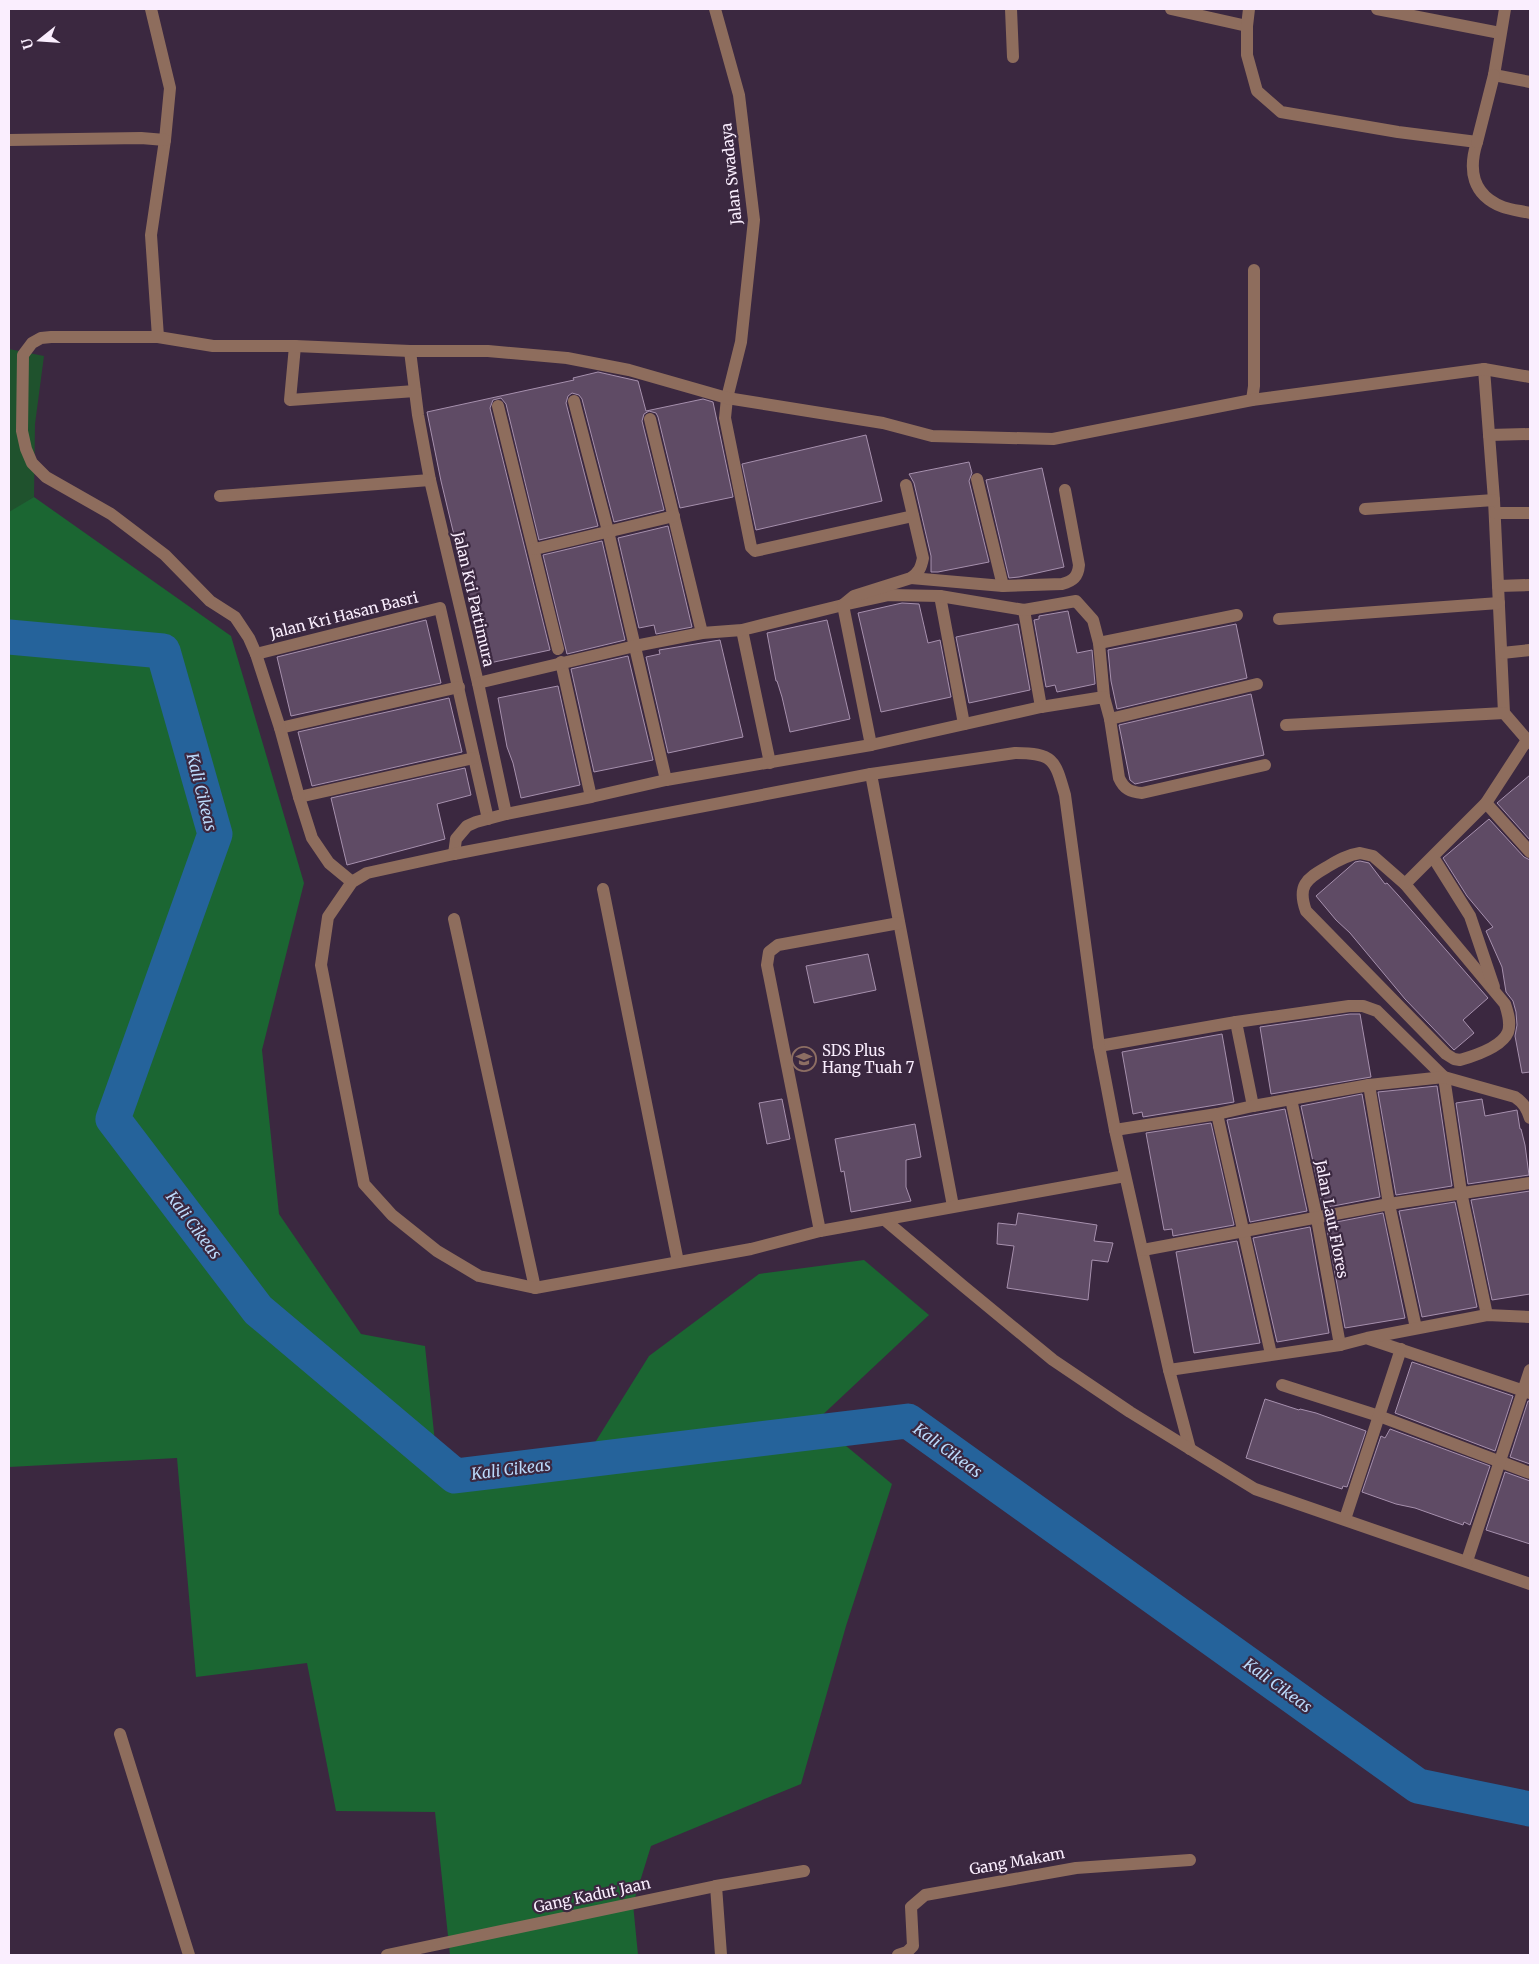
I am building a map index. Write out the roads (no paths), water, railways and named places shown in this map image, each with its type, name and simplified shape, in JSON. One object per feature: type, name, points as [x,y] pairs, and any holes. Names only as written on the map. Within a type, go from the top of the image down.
[{"type":"street","points":[[151,9],[170,88],[165,140],[151,235],[158,337]]},
{"type":"street","name":"Jalan Swadaya","points":[[715,9],[739,95],[754,220],[741,342],[727,398],[725,418],[751,547],[755,551],[913,516]]},
{"type":"street","points":[[1011,9],[1012,57]]},
{"type":"street","points":[[1171,9],[1247,26]]},
{"type":"street","points":[[1249,9],[1247,55],[1258,92],[1282,112],[1398,132],[1477,142]]},
{"type":"street","points":[[1377,9],[1500,33]]},
{"type":"street","points":[[1504,9],[1494,75],[1473,156],[1473,175],[1477,186],[1484,196],[1503,207],[1530,212]]},
{"type":"street","points":[[1494,75],[1530,82]]},
{"type":"street","points":[[9,140],[141,138],[165,140]]},
{"type":"street","points":[[1252,400],[1254,386],[1254,270]]},
{"type":"street","points":[[352,882],[329,864],[312,838],[256,654],[249,638],[235,617],[210,601],[165,555],[111,514],[46,477],[32,463],[26,449],[22,431],[23,355],[28,347],[41,338],[158,337],[213,346],[488,351],[567,358],[629,370],[727,398],[883,423],[932,436],[1054,439],[1252,400],[1484,369],[1530,377]]},
{"type":"street","points":[[295,346],[290,400],[415,391]]},
{"type":"street","name":"Jalan Kri Pattimura","points":[[410,351],[430,480],[478,683],[506,814]]},
{"type":"street","points":[[1405,884],[1486,803],[1529,742],[1504,713],[1495,513],[1484,369]]},
{"type":"street","points":[[574,401],[608,531],[666,780]]},
{"type":"street","points":[[498,406],[535,549],[591,797]]},
{"type":"street","points":[[650,419],[702,633]]},
{"type":"street","points":[[1489,435],[1530,434]]},
{"type":"street","points":[[977,479],[1002,586]]},
{"type":"street","points":[[220,496],[430,480]]},
{"type":"street","points":[[843,605],[854,596],[911,578],[918,573],[924,558],[906,484]]},
{"type":"street","points":[[911,578],[1002,586],[1062,584],[1075,578],[1079,566],[1065,490]]},
{"type":"street","points":[[1365,509],[1494,500]]},
{"type":"street","points":[[1495,513],[1530,513]]},
{"type":"street","points":[[535,549],[674,516]]},
{"type":"street","points":[[1498,586],[1530,585]]},
{"type":"street","points":[[478,683],[560,656],[635,646],[702,633],[742,630],[890,595],[940,596],[1024,610],[1076,601],[1093,620],[1099,643],[1104,697],[1110,719],[1119,778],[1123,786],[1128,790],[1142,793],[1265,765]]},
{"type":"street","points":[[940,596],[964,724]]},
{"type":"street","points":[[1279,619],[1499,603]]},
{"type":"street","points":[[843,605],[871,745]]},
{"type":"street","name":"Jalan Kri Hasan Basri","points":[[256,654],[440,608],[459,687]]},
{"type":"street","points":[[1024,610],[1041,707]]},
{"type":"street","points":[[1099,643],[1237,615]]},
{"type":"street","points":[[742,630],[770,763]]},
{"type":"street","points":[[1502,653],[1530,650]]},
{"type":"street","points":[[1110,719],[1257,684]]},
{"type":"street","points":[[280,728],[459,687],[488,819]]},
{"type":"street","points":[[454,854],[456,839],[467,826],[506,814],[666,780],[871,745],[1041,707],[1104,697]]},
{"type":"street","points":[[1286,725],[1504,713]]},
{"type":"street","points":[[1125,1176],[953,1206],[886,1221],[820,1231],[751,1249],[535,1288],[479,1276],[437,1251],[392,1215],[364,1184],[321,965],[328,917],[352,882],[367,874],[454,854],[871,774],[1015,753],[1037,753],[1051,759],[1059,775],[1065,796],[1099,1046],[1115,1130],[1169,1370],[1190,1449]]},
{"type":"street","points":[[299,798],[474,758]]},
{"type":"street","points":[[871,774],[953,1206]]},
{"type":"street","points":[[1486,803],[1530,852]]},
{"type":"street","points":[[1350,855],[1373,856],[1405,884],[1505,1004],[1509,1017],[1508,1033],[1497,1044],[1467,1058],[1454,1059],[1446,1054],[1306,911],[1302,900],[1304,885],[1310,876],[1350,855]]},
{"type":"street","points":[[1433,858],[1470,916],[1497,994]]},
{"type":"street","points":[[602,889],[678,1262]]},
{"type":"street","points":[[454,919],[535,1288]]},
{"type":"street","points":[[820,1231],[768,965],[769,952],[778,945],[899,923]]},
{"type":"street","points":[[1099,1046],[1236,1022],[1350,1006],[1363,1006],[1377,1011],[1444,1077],[1461,1192],[1487,1315]]},
{"type":"street","points":[[1236,1022],[1253,1106]]},
{"type":"street","points":[[1115,1130],[1217,1114],[1369,1085],[1444,1077],[1515,1097],[1528,1110],[1530,1118]]},
{"type":"street","points":[[1369,1085],[1389,1204],[1416,1328]]},
{"type":"street","name":"Jalan Laut Flores","points":[[1291,1099],[1317,1219],[1340,1345]]},
{"type":"street","points":[[1217,1114],[1242,1233],[1271,1354]]},
{"type":"street","points":[[1143,1250],[1317,1219],[1389,1204],[1530,1183]]},
{"type":"street","points":[[886,1221],[1053,1360],[1130,1412],[1255,1489],[1530,1584]]},
{"type":"street","points":[[1169,1370],[1340,1345],[1366,1338],[1487,1315],[1530,1317]]},
{"type":"street","points":[[1366,1338],[1526,1392]]},
{"type":"street","points":[[1345,1519],[1401,1349]]},
{"type":"street","points":[[1467,1562],[1499,1463],[1526,1392],[1530,1370]]},
{"type":"street","points":[[1282,1385],[1379,1416],[1499,1463],[1530,1473]]},
{"type":"street","points":[[120,1734],[189,1955]]},
{"type":"street","name":"Gang Makam","points":[[898,1955],[907,1952],[913,1946],[911,1906],[925,1895],[1076,1868],[1190,1860]]},
{"type":"street","name":"Gang Kadut Jaan","points":[[387,1955],[716,1886],[804,1872]]},
{"type":"street","points":[[716,1886],[721,1955]]},
{"type":"waterway","name":"Kali Cikeas","points":[[9,637],[163,651],[215,834],[113,1119],[258,1310],[455,1476],[908,1421],[1418,1786],[1530,1809]]},
{"type":"place","name":"SDS Plus Hang Tuah 7","points":[[804,1059]]}]
